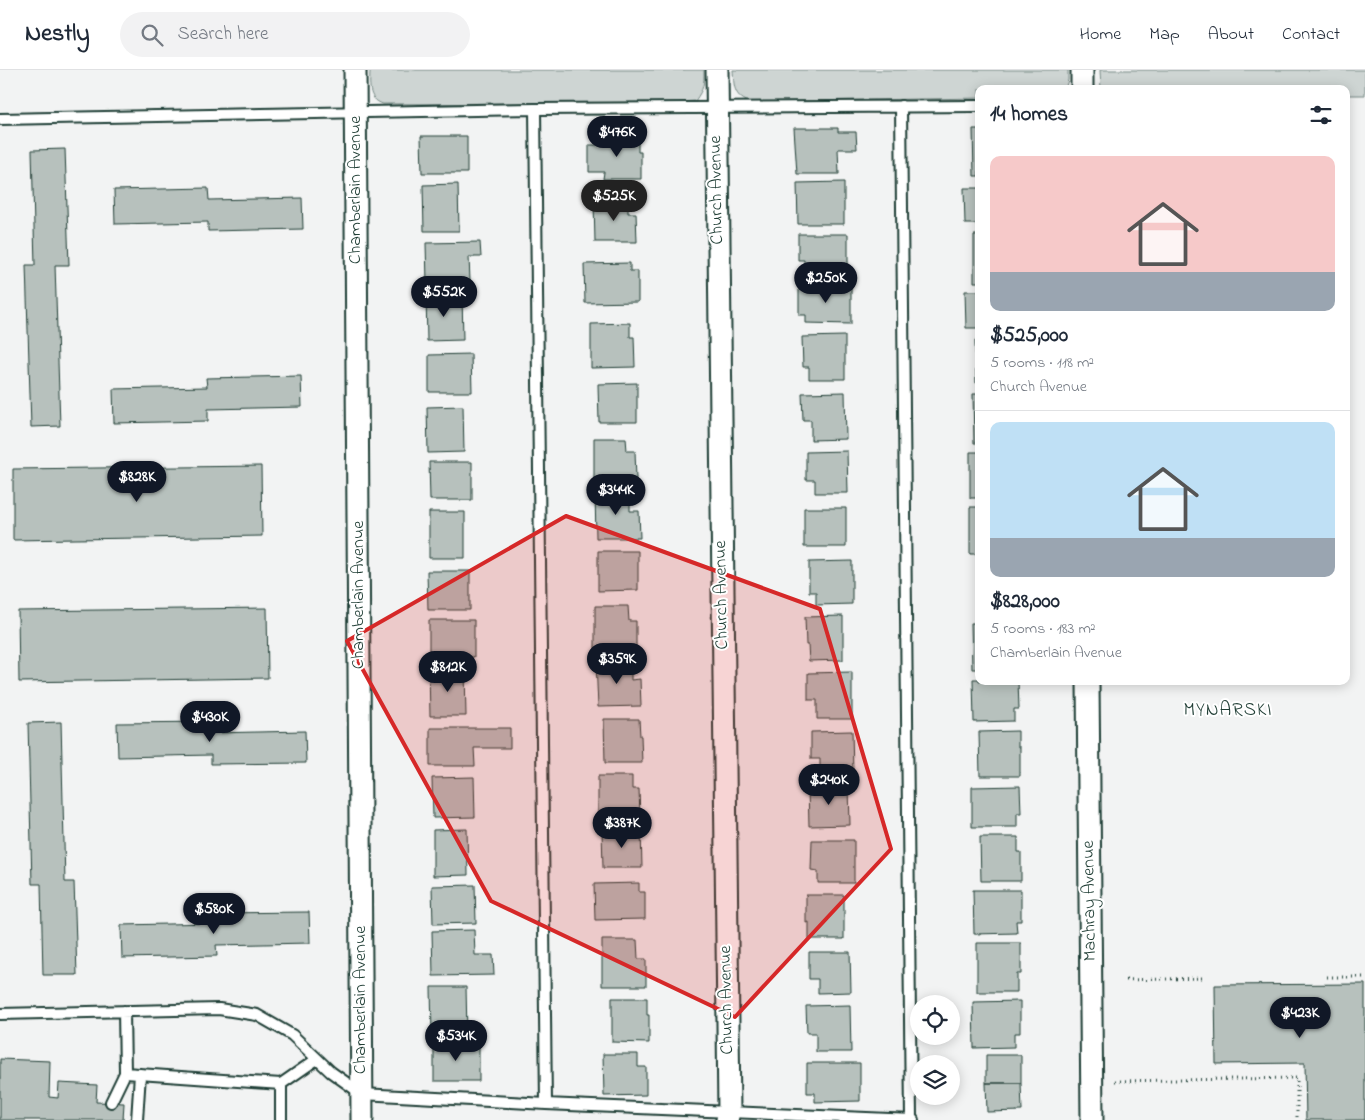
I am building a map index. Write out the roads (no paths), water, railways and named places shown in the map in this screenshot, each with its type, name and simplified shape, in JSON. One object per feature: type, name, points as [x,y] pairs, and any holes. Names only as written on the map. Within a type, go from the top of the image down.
[{"type":"street","name":"Chamberlain Avenue","points":[[355,70],[362,1120]]},
{"type":"street","name":"Church Avenue","points":[[717,70],[728,1116]]},
{"type":"street","points":[[1082,70],[1082,85]]},
{"type":"street","name":"Machray Avenue","points":[[1088,685],[1092,1120]]},
{"type":"lane","points":[[0,119],[716,106],[975,106]]},
{"type":"lane","points":[[0,1014],[219,1009],[257,1015],[292,1035],[331,1072],[362,1094],[728,1116],[912,1120],[900,106]]},
{"type":"lane","points":[[535,109],[546,1104]]},
{"type":"lane","points":[[111,1102],[125,1073],[124,1011]]},
{"type":"lane","points":[[125,1073],[281,1084],[317,1059]]},
{"type":"lane","points":[[137,1120],[140,1074]]},
{"type":"lane","points":[[281,1084],[281,1120]]},
{"type":"district","name":"MYNARSKI","points":[[1228,710]]}]
